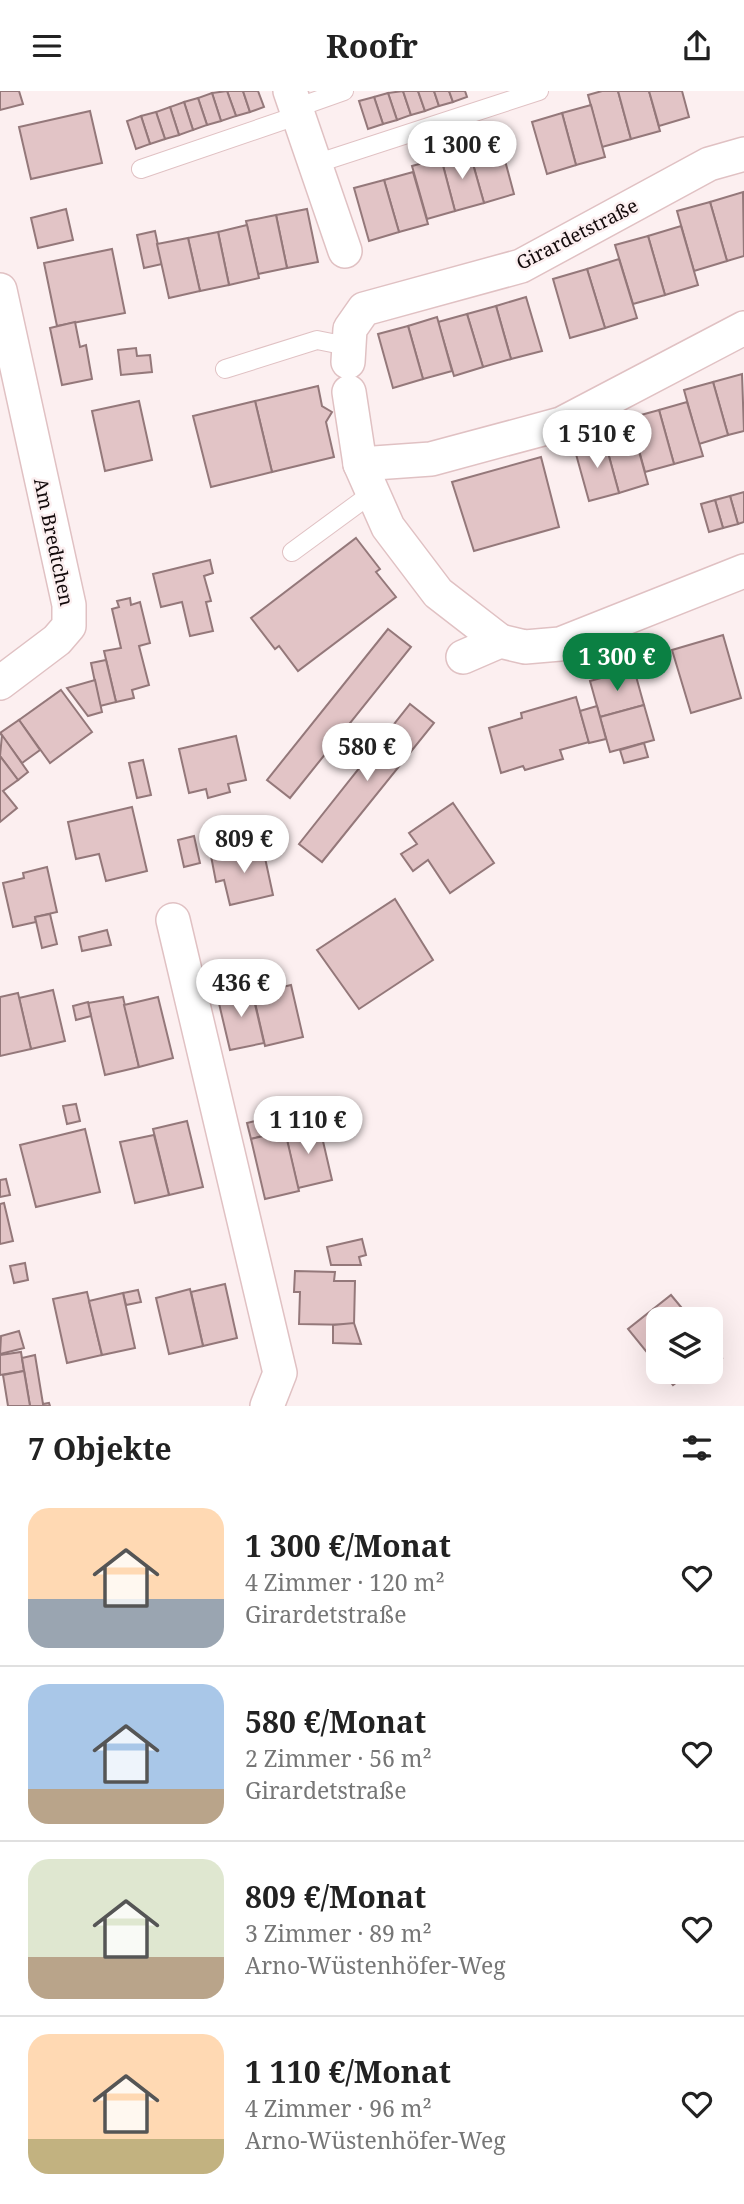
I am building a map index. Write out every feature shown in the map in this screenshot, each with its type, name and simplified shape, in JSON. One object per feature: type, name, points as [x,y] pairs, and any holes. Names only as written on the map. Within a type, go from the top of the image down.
[{"type":"street","points":[[295,104],[345,251]]},
{"type":"street","name":"Girardetstraße","points":[[348,366],[350,329],[360,298],[521,266],[709,164],[744,153]]},
{"type":"street","name":"Am Bredtchen","points":[[0,291],[9,374],[69,605],[69,626],[57,641],[0,683]]},
{"type":"street","points":[[366,479],[561,424],[744,328]]},
{"type":"street","points":[[348,366],[366,479],[388,527],[438,593],[500,641],[525,647],[560,645],[744,571]]},
{"type":"street","points":[[463,657],[500,641]]},
{"type":"street","points":[[173,921],[280,1373],[267,1406]]},
{"type":"lane","points":[[141,169],[295,104],[344,91]]},
{"type":"lane","points":[[315,164],[539,91]]},
{"type":"lane","points":[[225,369],[317,340],[348,366]]},
{"type":"lane","points":[[292,552],[366,479]]},
{"type":"building","points":[[0,91],[19,91],[23,104],[0,110]]},
{"type":"building","points":[[227,91],[243,91],[250,112],[236,116]]},
{"type":"building","points":[[227,91],[236,116],[221,121],[212,93]]},
{"type":"building","points":[[243,91],[258,91],[264,107],[250,112]]},
{"type":"building","points":[[403,91],[411,115],[397,120],[388,93]]},
{"type":"building","points":[[403,91],[418,91],[425,111],[411,115]]},
{"type":"building","points":[[418,91],[434,91],[439,106],[425,111]]},
{"type":"building","points":[[434,91],[449,91],[453,102],[439,106]]},
{"type":"building","points":[[449,91],[465,91],[467,97],[453,102]]},
{"type":"building","points":[[602,91],[618,91],[631,139],[602,147],[588,95]]},
{"type":"building","points":[[618,91],[649,91],[660,131],[631,139]]},
{"type":"building","points":[[649,91],[682,91],[689,117],[659,126]]},
{"type":"building","points":[[212,93],[221,121],[207,125],[198,98]]},
{"type":"building","points":[[388,93],[397,120],[383,124],[374,97]]},
{"type":"building","points":[[374,97],[383,124],[368,129],[359,101]]},
{"type":"building","points":[[198,98],[207,125],[193,130],[184,102]]},
{"type":"building","points":[[184,102],[193,130],[179,135],[170,107]]},
{"type":"building","points":[[591,105],[605,157],[576,165],[562,113]]},
{"type":"building","points":[[170,107],[179,135],[165,139],[156,112]]},
{"type":"building","points":[[90,111],[102,163],[31,179],[19,127]]},
{"type":"building","points":[[156,112],[165,139],[150,144],[141,116]]},
{"type":"building","points":[[562,113],[576,165],[547,174],[532,122]]},
{"type":"building","points":[[141,116],[150,144],[136,149],[127,121]]},
{"type":"building","points":[[500,142],[514,194],[484,203],[469,150]]},
{"type":"building","points":[[469,150],[484,203],[455,211],[441,158]]},
{"type":"building","points":[[441,158],[455,211],[427,219],[412,166]]},
{"type":"building","points":[[413,172],[428,224],[399,232],[384,180]]},
{"type":"building","points":[[384,180],[399,232],[369,241],[354,188]]},
{"type":"building","points":[[743,192],[744,256],[727,261],[710,202]]},
{"type":"building","points":[[710,202],[727,261],[694,271],[677,211]]},
{"type":"building","points":[[66,209],[73,240],[38,248],[31,218]]},
{"type":"building","points":[[307,209],[318,262],[287,268],[276,215]]},
{"type":"building","points":[[276,215],[287,268],[258,274],[246,221]]},
{"type":"building","points":[[247,225],[259,278],[229,285],[218,232]]},
{"type":"building","points":[[681,226],[698,285],[665,295],[648,236]]},
{"type":"building","points":[[155,231],[162,264],[144,268],[137,235]]},
{"type":"building","points":[[218,232],[229,285],[200,291],[188,238]]},
{"type":"building","points":[[648,236],[665,295],[633,304],[615,245]]},
{"type":"building","points":[[188,238],[200,291],[169,298],[157,244]]},
{"type":"building","points":[[112,249],[125,313],[57,326],[44,263]]},
{"type":"building","points":[[619,259],[637,318],[605,328],[587,269]]},
{"type":"building","points":[[587,269],[605,328],[570,338],[553,279]]},
{"type":"building","points":[[526,297],[542,351],[511,359],[496,306]]},
{"type":"building","points":[[496,306],[511,359],[483,367],[467,314]]},
{"type":"building","points":[[467,314],[483,367],[454,376],[438,322]]},
{"type":"building","points":[[437,317],[452,371],[423,379],[408,326]]},
{"type":"building","points":[[75,322],[80,347],[86,345],[92,379],[62,385],[50,328]]},
{"type":"building","points":[[408,326],[423,379],[393,388],[378,334]]},
{"type":"building","points":[[136,348],[137,356],[150,355],[152,372],[121,375],[118,350]]},
{"type":"building","points":[[742,374],[744,431],[728,435],[713,382]]},
{"type":"building","points":[[713,382],[728,435],[699,444],[684,390]]},
{"type":"building","points":[[318,386],[322,406],[332,412],[326,422],[334,457],[272,472],[255,401]]},
{"type":"building","points":[[139,401],[152,460],[105,471],[92,411]]},
{"type":"building","points":[[255,401],[272,472],[211,487],[193,416]]},
{"type":"building","points":[[687,402],[703,456],[674,464],[659,410]]},
{"type":"building","points":[[659,410],[674,464],[645,472],[630,418]]},
{"type":"building","points":[[633,430],[648,484],[619,493],[604,438]]},
{"type":"building","points":[[604,438],[619,493],[589,501],[574,447]]},
{"type":"building","points":[[541,457],[559,527],[474,551],[452,482]]},
{"type":"building","points":[[744,492],[744,522],[738,524],[730,496]]},
{"type":"building","points":[[730,496],[738,524],[723,528],[715,500]]},
{"type":"building","points":[[715,500],[723,528],[709,532],[701,504]]},
{"type":"building","points":[[356,538],[380,569],[376,572],[396,597],[298,671],[279,646],[275,649],[251,618]]},
{"type":"building","points":[[210,560],[213,573],[204,576],[211,601],[206,602],[213,631],[190,636],[182,602],[161,607],[153,574]]},
{"type":"building","points":[[130,598],[131,605],[140,602],[150,643],[139,646],[149,685],[132,690],[134,698],[116,702],[104,651],[121,648],[112,609],[119,607],[117,601]]},
{"type":"building","points":[[388,629],[411,647],[290,798],[267,780]]},
{"type":"building","points":[[723,635],[741,698],[691,713],[672,650]]},
{"type":"building","points":[[106,660],[116,702],[100,706],[91,663]]},
{"type":"building","points":[[634,669],[644,705],[600,717],[590,681]]},
{"type":"building","points":[[95,680],[102,712],[88,716],[67,688]]},
{"type":"building","points":[[61,690],[92,732],[50,763],[19,720]]},
{"type":"building","points":[[576,697],[589,742],[560,750],[563,759],[525,770],[523,766],[501,773],[489,728],[522,718],[521,713]]},
{"type":"building","points":[[410,704],[434,723],[322,862],[299,844]]},
{"type":"building","points":[[644,705],[654,740],[610,752],[600,717]]},
{"type":"building","points":[[597,706],[606,739],[589,743],[580,711]]},
{"type":"building","points":[[19,720],[40,750],[22,763],[0,733]]},
{"type":"building","points":[[2,735],[28,772],[18,780],[0,756]]},
{"type":"building","points":[[236,736],[246,780],[228,784],[230,792],[208,798],[206,789],[189,793],[179,749]]},
{"type":"building","points":[[644,743],[648,757],[624,763],[620,750]]},
{"type":"building","points":[[0,756],[18,780],[3,791],[17,808],[0,822]]},
{"type":"building","points":[[143,760],[151,795],[137,798],[129,763]]},
{"type":"building","points":[[453,803],[494,863],[450,893],[428,860],[413,871],[401,854],[417,844],[409,833]]},
{"type":"building","points":[[132,807],[147,871],[106,881],[99,854],[76,859],[68,822]]},
{"type":"building","points":[[194,836],[200,863],[184,867],[178,840]]},
{"type":"building","points":[[262,844],[273,895],[230,905],[224,880],[216,882],[211,856],[229,852],[229,855]]},
{"type":"building","points":[[47,867],[57,912],[35,917],[36,922],[13,927],[3,883],[24,878],[23,873]]},
{"type":"building","points":[[395,899],[433,960],[359,1009],[317,950]]},
{"type":"building","points":[[50,914],[57,944],[42,948],[35,917]]},
{"type":"building","points":[[107,930],[111,945],[82,951],[79,937]]},
{"type":"building","points":[[291,985],[303,1037],[265,1046],[253,994]]},
{"type":"building","points":[[251,987],[264,1043],[230,1050],[217,995]]},
{"type":"building","points":[[53,990],[65,1041],[31,1049],[19,998]]},
{"type":"building","points":[[18,993],[31,1049],[0,1056],[0,997]]},
{"type":"building","points":[[123,997],[139,1067],[105,1075],[88,1003]]},
{"type":"building","points":[[158,997],[173,1058],[139,1067],[124,1005]]},
{"type":"building","points":[[88,1002],[91,1016],[76,1020],[73,1006]]},
{"type":"building","points":[[76,1104],[80,1121],[67,1124],[63,1106]]},
{"type":"building","points":[[259,1120],[262,1136],[251,1139],[247,1123]]},
{"type":"building","points":[[187,1121],[203,1187],[169,1195],[153,1129]]},
{"type":"building","points":[[319,1124],[332,1180],[298,1188],[285,1132]]},
{"type":"building","points":[[85,1129],[100,1192],[36,1207],[20,1145]]},
{"type":"building","points":[[285,1131],[299,1191],[265,1199],[251,1139]]},
{"type":"building","points":[[154,1135],[169,1195],[135,1203],[120,1142]]},
{"type":"building","points":[[6,1179],[10,1195],[0,1197],[0,1180]]},
{"type":"building","points":[[4,1203],[13,1241],[0,1244],[0,1204]]},
{"type":"building","points":[[362,1239],[366,1255],[359,1257],[361,1265],[331,1265],[327,1247]]},
{"type":"building","points":[[25,1263],[28,1280],[14,1283],[10,1266]]},
{"type":"building","points":[[295,1271],[335,1272],[334,1281],[355,1281],[354,1325],[299,1324],[300,1292],[294,1292]]},
{"type":"building","points":[[225,1284],[237,1338],[203,1346],[191,1292]]},
{"type":"building","points":[[190,1289],[203,1346],[169,1354],[156,1298]]},
{"type":"building","points":[[138,1290],[141,1302],[126,1305],[123,1293]]},
{"type":"building","points":[[87,1292],[102,1355],[67,1363],[53,1299]]},
{"type":"building","points":[[123,1293],[135,1348],[102,1355],[89,1301]]},
{"type":"building","points":[[671,1295],[681,1307],[656,1307]]},
{"type":"building","points":[[646,1315],[646,1351],[628,1329]]},
{"type":"building","points":[[354,1323],[361,1344],[333,1343],[333,1325]]},
{"type":"building","points":[[19,1331],[24,1348],[0,1354],[1,1336]]},
{"type":"building","points":[[21,1352],[24,1371],[0,1375],[0,1355]]},
{"type":"building","points":[[35,1355],[43,1404],[49,1403],[50,1406],[30,1406],[22,1358]]},
{"type":"building","points":[[24,1371],[30,1406],[8,1406],[3,1375]]}]
